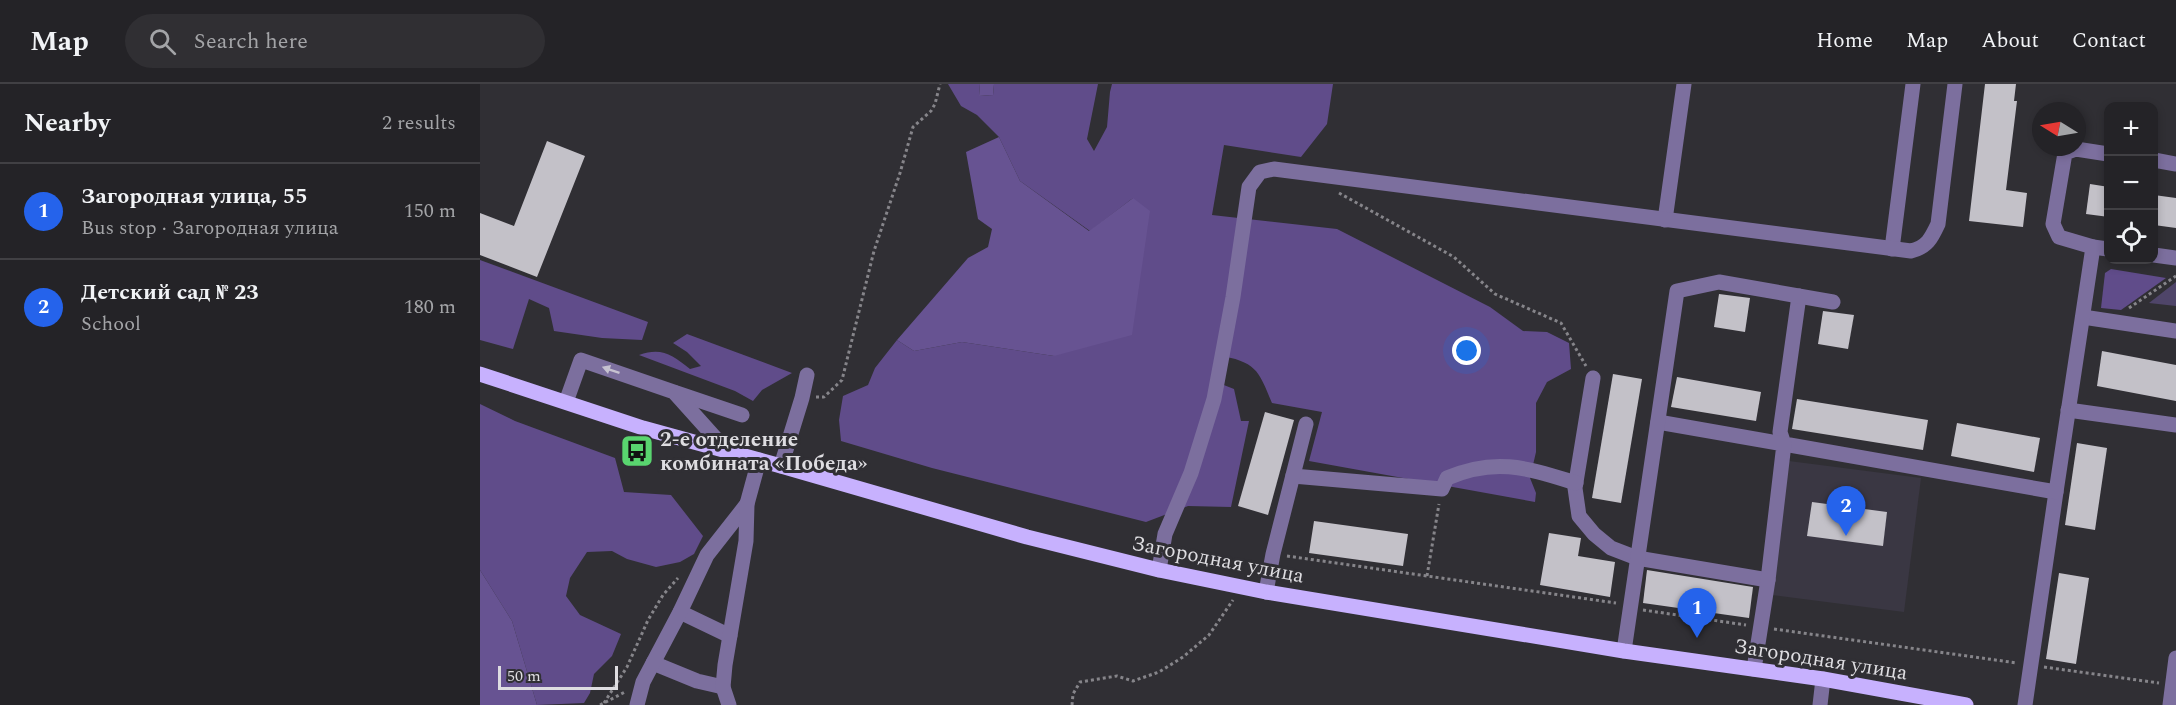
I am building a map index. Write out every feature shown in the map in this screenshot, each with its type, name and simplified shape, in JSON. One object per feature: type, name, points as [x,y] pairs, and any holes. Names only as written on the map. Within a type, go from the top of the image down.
[{"type":"main road","name":"Загородная улица","points":[[480,374],[643,429],[1027,537],[1159,570],[1266,592],[1624,651],[1823,679],[1966,705]]},
{"type":"street","points":[[1665,220],[1684,84]]},
{"type":"street","points":[[1892,249],[1913,84]]},
{"type":"street","points":[[1159,570],[1165,534],[1191,473],[1214,399],[1233,297],[1249,187],[1260,172],[1274,169],[1911,251],[1923,248],[1931,239],[1938,224],[1955,84]]},
{"type":"street","points":[[2025,705],[2083,317],[2101,248],[2058,237],[2053,224],[2065,153],[2076,149],[2104,153]]},
{"type":"street","points":[[2158,161],[2176,164]]},
{"type":"street","points":[[2158,256],[2176,258]]},
{"type":"street","points":[[1624,651],[1677,291],[1719,282],[1833,302]]},
{"type":"street","points":[[1754,669],[1785,444],[1780,432],[1799,296]]},
{"type":"street","points":[[2083,317],[2176,331]]},
{"type":"street","points":[[566,402],[581,360],[742,415]]},
{"type":"street","points":[[781,466],[807,375]]},
{"type":"street","points":[[1593,378],[1576,483],[1579,516],[1594,534],[1611,548],[1637,558],[1768,580]]},
{"type":"street","points":[[674,392],[727,451]]},
{"type":"street","points":[[2068,410],[2176,425]]},
{"type":"street","points":[[1658,422],[2056,492]]},
{"type":"street","points":[[1266,592],[1273,554],[1306,424]]},
{"type":"street","points":[[729,705],[723,687],[746,542],[747,504],[759,460]]},
{"type":"street","points":[[1293,476],[1442,489],[1447,478],[1465,470],[1488,465],[1516,467],[1576,483]]},
{"type":"street","points":[[637,705],[643,682],[707,555],[747,504]]},
{"type":"street","points":[[680,612],[730,636]]},
{"type":"street","points":[[2170,705],[2176,658]]},
{"type":"street","points":[[653,663],[697,681],[723,687]]},
{"type":"street","points":[[1820,705],[1823,679]]},
{"type":"path","points":[[802,398],[824,397],[842,380],[874,251],[913,128],[935,104],[940,84]]},
{"type":"path","points":[[1325,176],[1336,192],[1454,257],[1495,294],[1561,323],[1593,378]]},
{"type":"path","points":[[2111,321],[2176,276]]},
{"type":"path","points":[[1426,576],[1442,489]]},
{"type":"path","points":[[1273,554],[1630,605],[1644,610],[1761,627],[2172,684]]},
{"type":"path","points":[[604,703],[627,668],[648,620],[663,595],[678,578]]},
{"type":"path","points":[[1072,705],[1073,694],[1080,682],[1117,676],[1132,681],[1159,672],[1184,657],[1209,635],[1242,587]]},
{"type":"path","points":[[600,705],[643,682]]},
{"type":"shaded area","points":[[948,84],[980,84],[979,96],[993,95],[994,84],[1098,84],[1087,139],[1094,151],[1107,127],[1112,84],[1333,84],[1327,124],[1301,157],[1224,145],[1212,215],[1337,229],[1490,307],[1523,331],[1547,332],[1569,343],[1571,369],[1547,382],[1536,403],[1536,452],[1530,478],[1536,493],[1535,502],[1309,461],[1322,412],[1272,403],[1263,382],[1254,369],[1248,364],[1217,355],[1211,380],[1234,389],[1241,421],[1249,421],[1231,507],[1188,506],[1146,522],[932,468],[841,441],[839,420],[843,396],[868,385],[875,368],[897,340],[914,351],[962,342],[1054,356],[1133,198],[1090,231],[1020,181],[999,137],[977,115],[961,106]]},
{"type":"shaded area","points":[[980,84],[994,84],[993,95],[979,96]]},
{"type":"shaded area","points":[[999,137],[1020,181],[1089,231],[1133,198],[1150,211],[1132,335],[1054,356],[962,342],[914,351],[897,340],[968,258],[988,247],[992,229],[978,219],[966,152]]},
{"type":"shaded area","points":[[480,260],[648,322],[642,340],[602,338],[554,331],[549,308],[529,299],[513,349],[480,340]]},
{"type":"shaded area","points":[[2111,269],[2166,278],[2121,310],[2101,308],[2105,273]]},
{"type":"shaded area","points":[[2176,282],[2176,306],[2149,303]]},
{"type":"shaded area","points":[[687,334],[792,373],[762,390],[753,401],[735,391],[639,355],[660,352],[672,356],[690,369],[701,366],[687,352],[673,343]]},
{"type":"shaded area","points":[[480,404],[515,421],[615,458],[624,492],[671,495],[703,536],[694,554],[680,562],[656,567],[627,559],[612,551],[587,552],[570,578],[566,596],[580,615],[621,634],[612,656],[594,674],[590,693],[584,703],[537,705],[512,621],[480,570]]},
{"type":"shaded area","points":[[1789,461],[1921,478],[1904,612],[1772,595]]},
{"type":"shaded area","points":[[480,570],[512,621],[537,705],[480,705]]},
{"type":"building","points":[[1985,84],[2016,84],[2014,101],[2017,101],[2006,190],[2027,193],[2023,227],[1969,221]]},
{"type":"building","points":[[547,141],[585,156],[537,277],[480,255],[480,213],[514,226]]},
{"type":"building","points":[[2090,184],[2104,186],[2104,216],[2086,214]]},
{"type":"building","points":[[2158,196],[2176,198],[2176,228],[2158,226]]},
{"type":"building","points":[[1719,294],[1750,298],[1745,332],[1714,327]]},
{"type":"building","points":[[1823,311],[1854,315],[1848,349],[1818,344]]},
{"type":"building","points":[[2102,351],[2176,365],[2176,401],[2097,386]]},
{"type":"building","points":[[1613,374],[1642,379],[1621,503],[1592,498]]},
{"type":"building","points":[[1677,377],[1761,392],[1756,421],[1671,407]]},
{"type":"building","points":[[1797,399],[1928,420],[1923,450],[1792,429]]},
{"type":"building","points":[[1265,412],[1294,420],[1268,515],[1238,506]]},
{"type":"building","points":[[1957,423],[2040,438],[2034,472],[1951,456]]},
{"type":"building","points":[[2077,443],[2107,448],[2095,530],[2065,525]]},
{"type":"building","points":[[1812,502],[1887,512],[1883,546],[1807,536]]},
{"type":"building","points":[[1314,521],[1408,534],[1403,566],[1309,553]]},
{"type":"building","points":[[1549,533],[1581,538],[1578,556],[1615,562],[1610,597],[1540,585]]},
{"type":"building","points":[[1647,570],[1753,587],[1749,618],[1643,603]]},
{"type":"building","points":[[2059,573],[2089,578],[2076,664],[2046,659]]},
{"type":"place","name":"2-е отделение комбината «Победа»","points":[[637,451]]},
{"type":"place","name":"Детский сад № 23","points":[[1846,536]]},
{"type":"place","name":"Загородная улица, 55","points":[[1697,638]]}]
